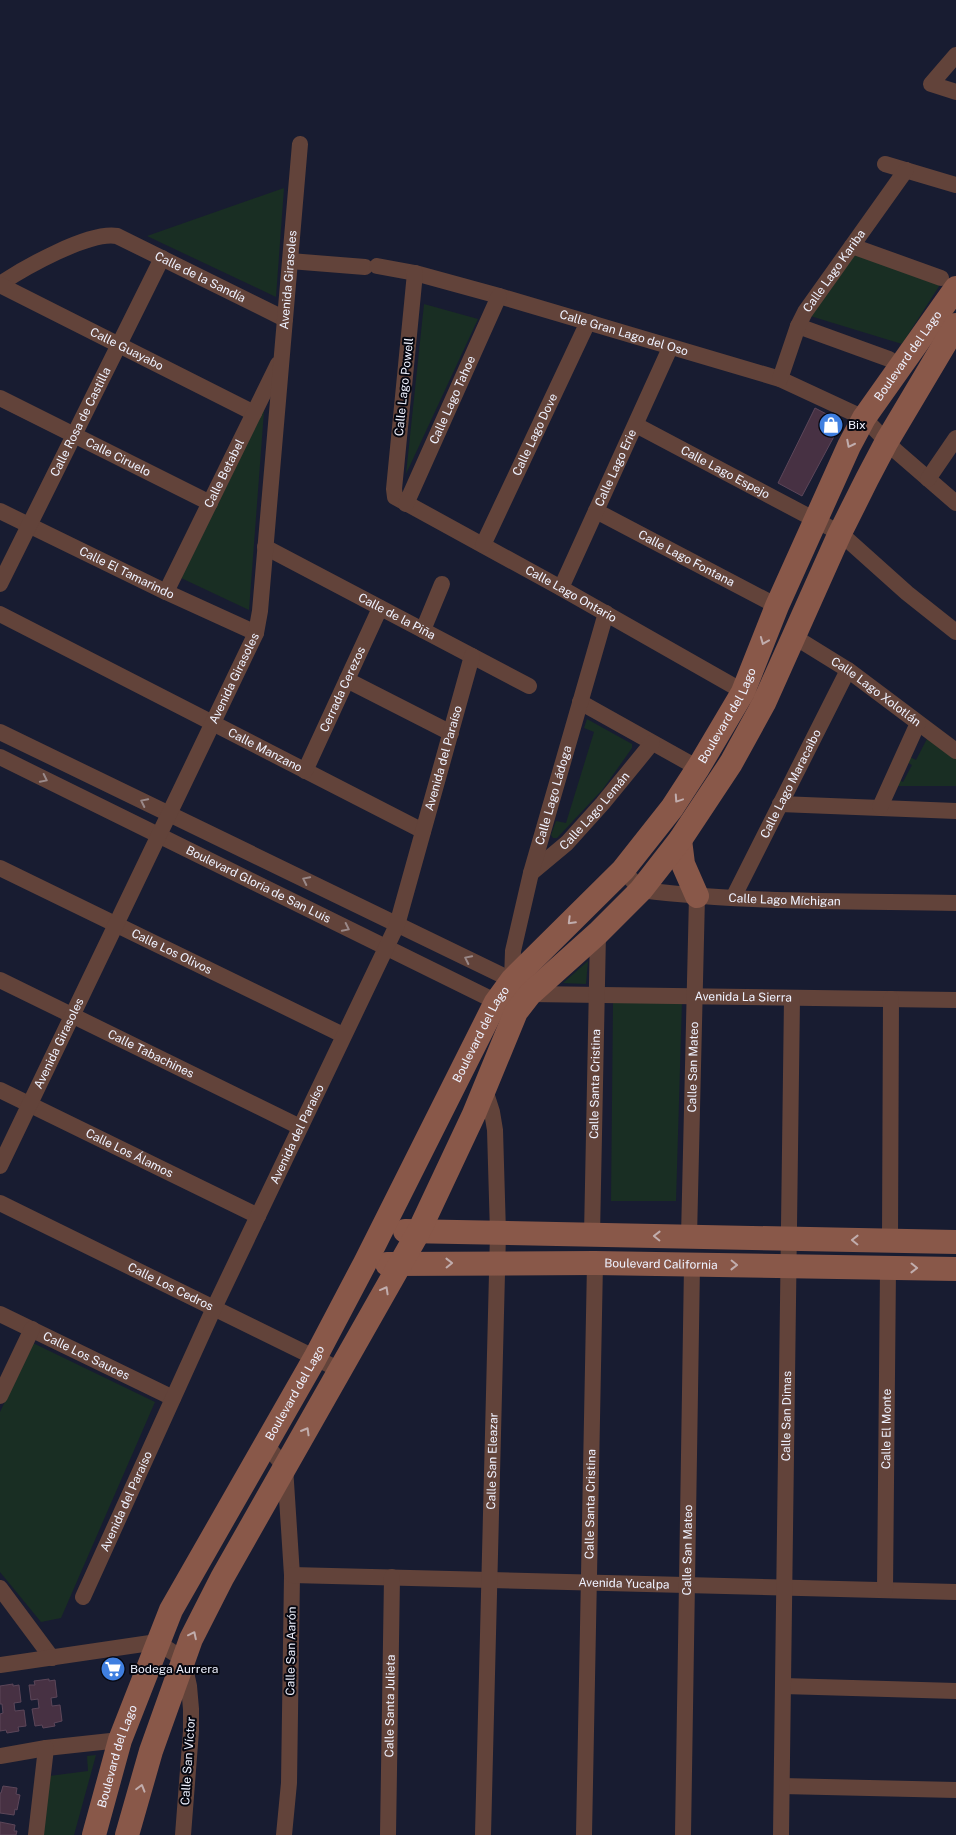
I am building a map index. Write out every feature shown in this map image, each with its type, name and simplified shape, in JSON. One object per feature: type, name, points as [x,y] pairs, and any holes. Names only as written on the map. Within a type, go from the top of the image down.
[{"type":"street","points":[[956,54],[931,84],[956,92]]},
{"type":"street","name":"Avenida Girasoles","points":[[0,1166],[256,633],[260,611],[300,144]]},
{"type":"street","points":[[885,164],[956,185]]},
{"type":"street","name":"Calle Lago Kariba","points":[[780,379],[798,326],[805,312],[906,170]]},
{"type":"street","name":"Calle de la Sandía","points":[[0,285],[33,263],[61,250],[104,235],[117,236],[285,319]]},
{"type":"street","points":[[852,246],[948,283]]},
{"type":"street","name":"Calle Rosa de Castilla","points":[[0,584],[162,258]]},
{"type":"street","name":"Calle Gran Lago del Oso","points":[[290,262],[371,267],[415,273],[780,379],[864,418]]},
{"type":"street","name":"Calle Lago Powell","points":[[402,502],[396,497],[394,489],[415,273]]},
{"type":"street","name":"Boulevard del Lago","points":[[127,1835],[151,1751],[182,1659],[222,1578],[419,1232],[485,1090],[513,997],[598,933],[641,890],[680,840],[731,763],[754,697],[778,606],[849,446],[864,418],[948,283]]},
{"type":"street","name":"Calle Guayabo","points":[[0,285],[254,413]]},
{"type":"street","name":"Calle Lago Tahoe","points":[[402,502],[499,296]]},
{"type":"street","name":"Calle Lago Dove","points":[[483,545],[588,322]]},
{"type":"street","points":[[798,326],[889,359]]},
{"type":"street","name":"Boulevard del Lago","points":[[94,1835],[120,1740],[171,1610],[315,1358],[382,1231],[513,997],[623,870],[672,808],[698,768],[754,697],[793,636],[840,533],[887,441],[955,328]]},
{"type":"street","name":"Calle Lago Erie","points":[[561,588],[670,348]]},
{"type":"street","name":"Calle Betabel","points":[[166,592],[282,355]]},
{"type":"street","name":"Calle Ciruelo","points":[[0,398],[210,503]]},
{"type":"street","points":[[864,418],[956,503]]},
{"type":"street","name":"Calle Lago Espejo","points":[[636,425],[840,533],[907,593],[956,632]]},
{"type":"street","points":[[928,479],[956,438]]},
{"type":"street","name":"Calle Lago Ontario","points":[[402,502],[561,588],[754,697]]},
{"type":"street","name":"Calle El Tamarindo","points":[[0,511],[166,592],[256,633]]},
{"type":"street","name":"Calle Lago Fontana","points":[[596,511],[778,606]]},
{"type":"street","name":"Calle de la Piña","points":[[265,547],[530,686]]},
{"type":"street","points":[[423,630],[442,584]]},
{"type":"street","name":"Cerrada Cerezos","points":[[305,771],[380,608]]},
{"type":"street","name":"Calle Lago Ládoga","points":[[513,997],[513,951],[531,873],[606,613]]},
{"type":"street","name":"Calle Manzano","points":[[0,614],[423,831]]},
{"type":"street","name":"Calle Lago Xolotlán","points":[[793,636],[848,670],[956,751]]},
{"type":"street","name":"Avenida del Paraíso","points":[[83,1597],[214,1308],[343,1035],[398,924],[472,656]]},
{"type":"street","name":"Calle Lago Maracaibo","points":[[733,898],[848,670]]},
{"type":"street","points":[[347,680],[451,733]]},
{"type":"street","points":[[580,702],[698,768]]},
{"type":"street","points":[[880,807],[918,723]]},
{"type":"street","name":"Boulevard Gloria de San Luis","points":[[0,732],[398,924],[513,997]]},
{"type":"street","name":"Calle Lago Lemán","points":[[531,873],[567,843],[603,803],[652,743]]},
{"type":"street","name":"Boulevard Gloria de San Luis","points":[[0,757],[386,948],[513,997]]},
{"type":"street","points":[[780,804],[956,811]]},
{"type":"street","points":[[680,840],[683,864],[697,896]]},
{"type":"street","name":"Calle Los Olivos","points":[[0,868],[343,1035]]},
{"type":"street","points":[[623,870],[641,890]]},
{"type":"street","name":"Calle Lago Míchigan","points":[[641,890],[733,898],[956,903]]},
{"type":"street","name":"Calle San Mateo","points":[[689,1237],[697,896]]},
{"type":"street","name":"Calle Santa Cristina","points":[[592,1235],[598,933]]},
{"type":"street","name":"Calle Tabachines","points":[[0,980],[300,1127]]},
{"type":"street","name":"Avenida La Sierra","points":[[513,997],[597,995],[956,1000]]},
{"type":"street","name":"Calle San Dimas","points":[[781,1835],[792,998]]},
{"type":"street","points":[[890,1241],[891,999]]},
{"type":"street","name":"Calle Los Álamos","points":[[0,1090],[258,1216]]},
{"type":"street","name":"Calle San Eleazar","points":[[483,1835],[498,1233],[495,1130],[485,1090]]},
{"type":"street","name":"Calle Los Cedros","points":[[0,1203],[340,1370]]},
{"type":"street","points":[[382,1231],[956,1242]]},
{"type":"street","name":"Boulevard California","points":[[365,1263],[496,1262],[956,1269]]},
{"type":"street","name":"Calle Santa Cristina","points":[[584,1835],[594,1263]]},
{"type":"street","name":"Calle San Mateo","points":[[683,1835],[692,1265]]},
{"type":"street","name":"Calle El Monte","points":[[885,1590],[888,1268]]},
{"type":"street","name":"Calle Los Sauces","points":[[0,1314],[173,1398]]},
{"type":"street","points":[[0,1396],[32,1330]]},
{"type":"street","points":[[266,1445],[285,1467]]},
{"type":"street","name":"Calle San Aarón","points":[[284,1835],[289,1783],[292,1575],[285,1467]]},
{"type":"street","name":"Avenida Yucalpa","points":[[292,1575],[956,1592]]},
{"type":"street","name":"Calle Santa Julieta","points":[[388,1835],[392,1577]]},
{"type":"street","points":[[0,1588],[52,1658]]},
{"type":"street","points":[[0,1665],[157,1642],[182,1659]]},
{"type":"street","name":"Calle San Víctor","points":[[182,1659],[189,1686],[192,1709],[183,1835]]},
{"type":"street","points":[[783,1686],[956,1691]]},
{"type":"street","points":[[0,1756],[46,1748],[120,1740]]},
{"type":"street","points":[[36,1835],[46,1748]]},
{"type":"street","points":[[782,1786],[956,1790]]},
{"type":"green space","points":[[284,188],[276,297],[147,236]]},
{"type":"green space","points":[[852,250],[945,277],[902,344],[807,315]]},
{"type":"green space","points":[[424,304],[478,319],[406,474]]},
{"type":"green space","points":[[265,398],[249,610],[179,577]]},
{"type":"green space","points":[[587,719],[632,744],[632,748],[603,789],[557,838],[553,838],[551,835],[556,821],[566,823],[594,732],[584,728]]},
{"type":"green space","points":[[929,735],[956,750],[956,786],[891,786],[891,776],[903,782],[912,765],[901,759],[904,754],[916,760]]},
{"type":"green space","points":[[588,961],[586,984],[563,983]]},
{"type":"green space","points":[[682,1001],[676,1201],[611,1201],[613,1002]]},
{"type":"green space","points":[[33,1343],[155,1402],[61,1618],[41,1622],[0,1572],[0,1412]]},
{"type":"green space","points":[[96,1755],[74,1835],[42,1835],[49,1776],[88,1771],[87,1756]]},
{"type":"building","points":[[815,408],[834,418],[838,429],[802,496],[778,483]]},
{"type":"building","points":[[49,1679],[49,1681],[55,1680],[57,1697],[51,1698],[52,1706],[60,1705],[62,1721],[54,1723],[55,1726],[43,1728],[42,1725],[35,1726],[32,1709],[39,1708],[38,1699],[31,1700],[29,1685],[35,1685],[34,1681]]},
{"type":"building","points":[[13,1684],[13,1686],[19,1685],[21,1702],[14,1703],[15,1711],[24,1710],[26,1726],[18,1727],[19,1731],[7,1733],[6,1730],[0,1731],[0,1714],[3,1713],[2,1704],[0,1704],[0,1686]]},
{"type":"building","points":[[3,1786],[17,1788],[16,1794],[20,1795],[14,1815],[0,1813],[0,1793]]},
{"type":"building","points":[[0,1822],[15,1825],[14,1831],[17,1831],[16,1835],[0,1835]]},
{"type":"place","name":"Bix","points":[[831,425]]},
{"type":"place","name":"Bodega Aurrera","points":[[113,1669]]}]
